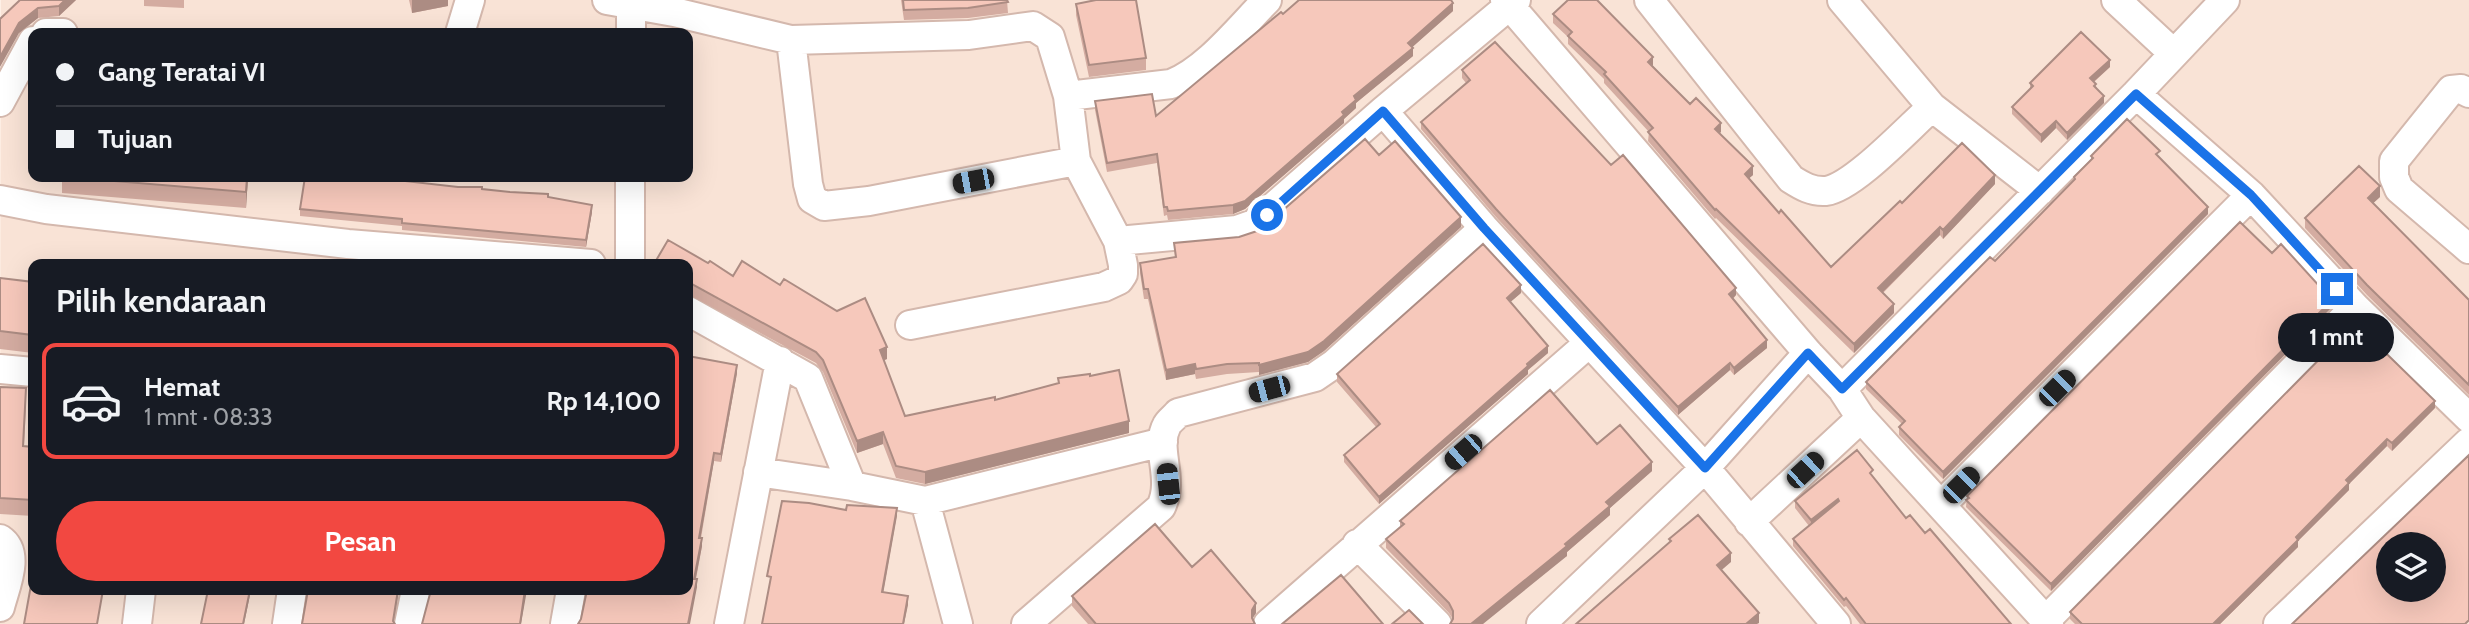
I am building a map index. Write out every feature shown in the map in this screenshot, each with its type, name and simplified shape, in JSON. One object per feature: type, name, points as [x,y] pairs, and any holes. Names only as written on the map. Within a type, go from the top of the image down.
[{"type":"street","points":[[462,28],[470,0]]},
{"type":"street","points":[[1068,96],[1171,85],[1184,79],[1267,0]]},
{"type":"street","points":[[1649,0],[1791,179],[1810,190],[1828,191],[1852,180],[1932,107]]},
{"type":"street","points":[[1842,0],[1932,107],[2040,191]]},
{"type":"street","points":[[2116,0],[2173,53]]},
{"type":"street","points":[[1842,389],[2136,94],[2225,0]]},
{"type":"street","points":[[1118,241],[1237,230],[1254,224],[1510,1],[1808,353],[1842,389],[1861,418],[2047,622],[2355,307]]},
{"type":"street","points":[[619,2],[629,28]]},
{"type":"street","points":[[619,2],[791,40],[970,35],[1033,26],[1050,37],[1068,96],[1076,161],[1118,241],[1124,265],[1123,274],[1119,280],[1104,286],[910,326]]},
{"type":"street","points":[[791,40],[808,184],[812,199],[824,206],[869,201],[1076,161]]},
{"type":"street","points":[[0,102],[28,50]]},
{"type":"street","points":[[2469,93],[2461,89],[2451,90],[2394,160],[2393,169],[2399,189],[2469,249]]},
{"type":"street","points":[[2136,94],[2251,195],[2355,307],[2469,418]]},
{"type":"street","points":[[1383,111],[1484,228],[1705,468],[1821,619]]},
{"type":"street","points":[[629,259],[630,182]]},
{"type":"street","points":[[1942,504],[2251,195]]},
{"type":"street","points":[[0,200],[346,254],[477,259]]},
{"type":"street","points":[[1026,624],[1161,507],[1168,484],[1163,442],[1166,425],[1178,413],[1315,377],[1334,364],[1484,228]]},
{"type":"street","points":[[693,314],[808,378],[852,486]]},
{"type":"street","points":[[1268,624],[1590,343]]},
{"type":"street","points":[[1541,624],[1705,468],[1808,353]]},
{"type":"street","points":[[729,624],[780,361]]},
{"type":"street","points":[[0,369],[28,372]]},
{"type":"street","points":[[1749,522],[1861,418]]},
{"type":"street","points":[[758,472],[852,486],[925,501],[1163,442]]},
{"type":"street","points":[[2278,624],[2469,442]]},
{"type":"street","points":[[925,501],[958,624]]},
{"type":"street","points":[[0,607],[13,542]]},
{"type":"street","points":[[1357,544],[1437,624]]},
{"type":"street","points":[[136,624],[140,595]]},
{"type":"street","points":[[287,624],[291,595]]},
{"type":"street","points":[[410,624],[415,595]]},
{"type":"street","points":[[565,624],[570,595]]},
{"type":"shaded area","points":[[1,0],[2469,0],[2469,624],[0,624]]},
{"type":"building","points":[[20,0],[65,0],[59,6],[38,8],[19,23],[0,57],[0,19]]},
{"type":"building","points":[[903,0],[1008,2],[968,8],[904,10]]},
{"type":"building","points":[[1096,0],[1136,0],[1146,58],[1089,65],[1076,4]]},
{"type":"building","points":[[1299,0],[1451,0],[1453,3],[1408,43],[1413,48],[1354,96],[1356,100],[1342,112],[1344,115],[1245,201],[1233,205],[1168,211],[1167,207],[1164,207],[1157,154],[1107,163],[1095,101],[1152,94],[1156,116]]},
{"type":"building","points":[[1568,0],[1597,0],[1653,57],[1648,62],[1690,104],[1696,98],[1721,123],[1715,129],[1753,166],[1745,174],[1831,267],[1900,201],[1902,203],[1962,143],[1995,175],[1943,230],[1940,227],[1878,288],[1894,304],[1854,344],[1715,210],[1648,132],[1653,128],[1604,74],[1606,72],[1568,36],[1572,32],[1553,14]]},
{"type":"building","points":[[2081,32],[2110,60],[2090,78],[2104,96],[2067,133],[2056,121],[2041,135],[2012,107],[2033,86],[2030,83]]},
{"type":"building","points":[[1495,42],[1611,165],[1623,155],[1736,288],[1729,294],[1767,340],[1734,368],[1730,363],[1678,407],[1496,209],[1421,122],[1470,80],[1462,70]]},
{"type":"building","points":[[2127,119],[2160,151],[2156,154],[2208,207],[1943,472],[1899,427],[1905,421],[1866,382],[1990,257],[1995,261],[2075,179],[2093,158],[2091,156]]},
{"type":"building","points":[[1365,139],[1379,155],[1395,141],[1461,217],[1324,341],[1308,352],[1259,365],[1227,364],[1196,369],[1195,364],[1166,370],[1148,289],[1144,289],[1140,263],[1176,257],[1174,243],[1239,237],[1260,230]]},
{"type":"building","points":[[2359,166],[2380,186],[2368,198],[2469,300],[2469,385],[2367,285],[2305,218]]},
{"type":"building","points":[[126,182],[247,182],[246,192]]},
{"type":"building","points":[[304,182],[414,182],[482,187],[548,194],[548,197],[592,205],[586,240],[402,223],[402,219],[300,209]]},
{"type":"building","points":[[2240,222],[2272,253],[2281,244],[2332,300],[2051,584],[1966,500],[1969,498],[1967,496]]},
{"type":"building","points":[[668,240],[733,276],[742,261],[780,285],[784,279],[837,311],[865,298],[887,347],[880,350],[905,416],[995,397],[995,400],[1059,383],[1058,378],[1090,376],[1119,370],[1129,421],[925,472],[896,466],[883,432],[857,441],[823,360],[816,352],[693,285],[693,259],[657,259]]},
{"type":"building","points":[[1483,244],[1521,285],[1507,298],[1548,346],[1379,497],[1344,455],[1380,424],[1337,374]]},
{"type":"building","points":[[0,278],[28,281],[28,334],[0,331]]},
{"type":"building","points":[[2355,323],[2435,401],[2392,443],[2387,439],[2346,480],[2349,483],[2296,537],[2298,540],[2213,624],[2082,624],[2070,612]]},
{"type":"building","points":[[693,357],[737,365],[721,454],[714,453],[699,538],[702,538],[694,579],[697,579],[688,624],[578,624],[586,595],[693,595]]},
{"type":"building","points":[[0,387],[26,388],[23,446],[28,446],[28,500],[0,498]]},
{"type":"building","points":[[1550,390],[1597,444],[1620,425],[1652,462],[1606,502],[1610,506],[1565,544],[1567,546],[1471,624],[1450,624],[1453,611],[1449,603],[1386,539],[1404,524],[1400,521]]},
{"type":"building","points":[[1857,450],[1873,470],[1870,473],[1906,518],[1910,515],[1925,533],[1930,529],[2011,624],[1866,624],[1846,598],[1844,600],[1793,539],[1839,501],[1838,499],[1811,520],[1795,501]]},
{"type":"building","points":[[2469,455],[2469,620],[2465,624],[2292,624],[2376,544],[2376,602],[2446,602],[2446,532],[2388,532]]},
{"type":"building","points":[[782,501],[846,510],[847,505],[897,508],[882,592],[908,596],[903,624],[762,624],[771,577],[767,576]]},
{"type":"building","points":[[1698,515],[1731,553],[1717,565],[1759,613],[1746,624],[1576,624],[1671,541],[1669,539]]},
{"type":"building","points":[[1155,524],[1192,567],[1211,550],[1256,603],[1252,610],[1255,624],[1096,624],[1072,596]]},
{"type":"building","points":[[1341,575],[1383,624],[1282,624]]},
{"type":"building","points":[[29,595],[102,595],[97,624],[24,624]]},
{"type":"building","points":[[207,595],[249,595],[243,624],[201,624]]},
{"type":"building","points":[[307,595],[397,595],[393,621],[395,624],[302,624]]},
{"type":"building","points":[[430,595],[524,595],[520,624],[422,624]]},
{"type":"building","points":[[1409,610],[1423,624],[1392,624]]},
{"type":"route","points":[[1267,215],[1383,111],[1484,228],[1705,468],[1808,353],[1842,389],[2136,94],[2251,195],[2337,289]]}]
